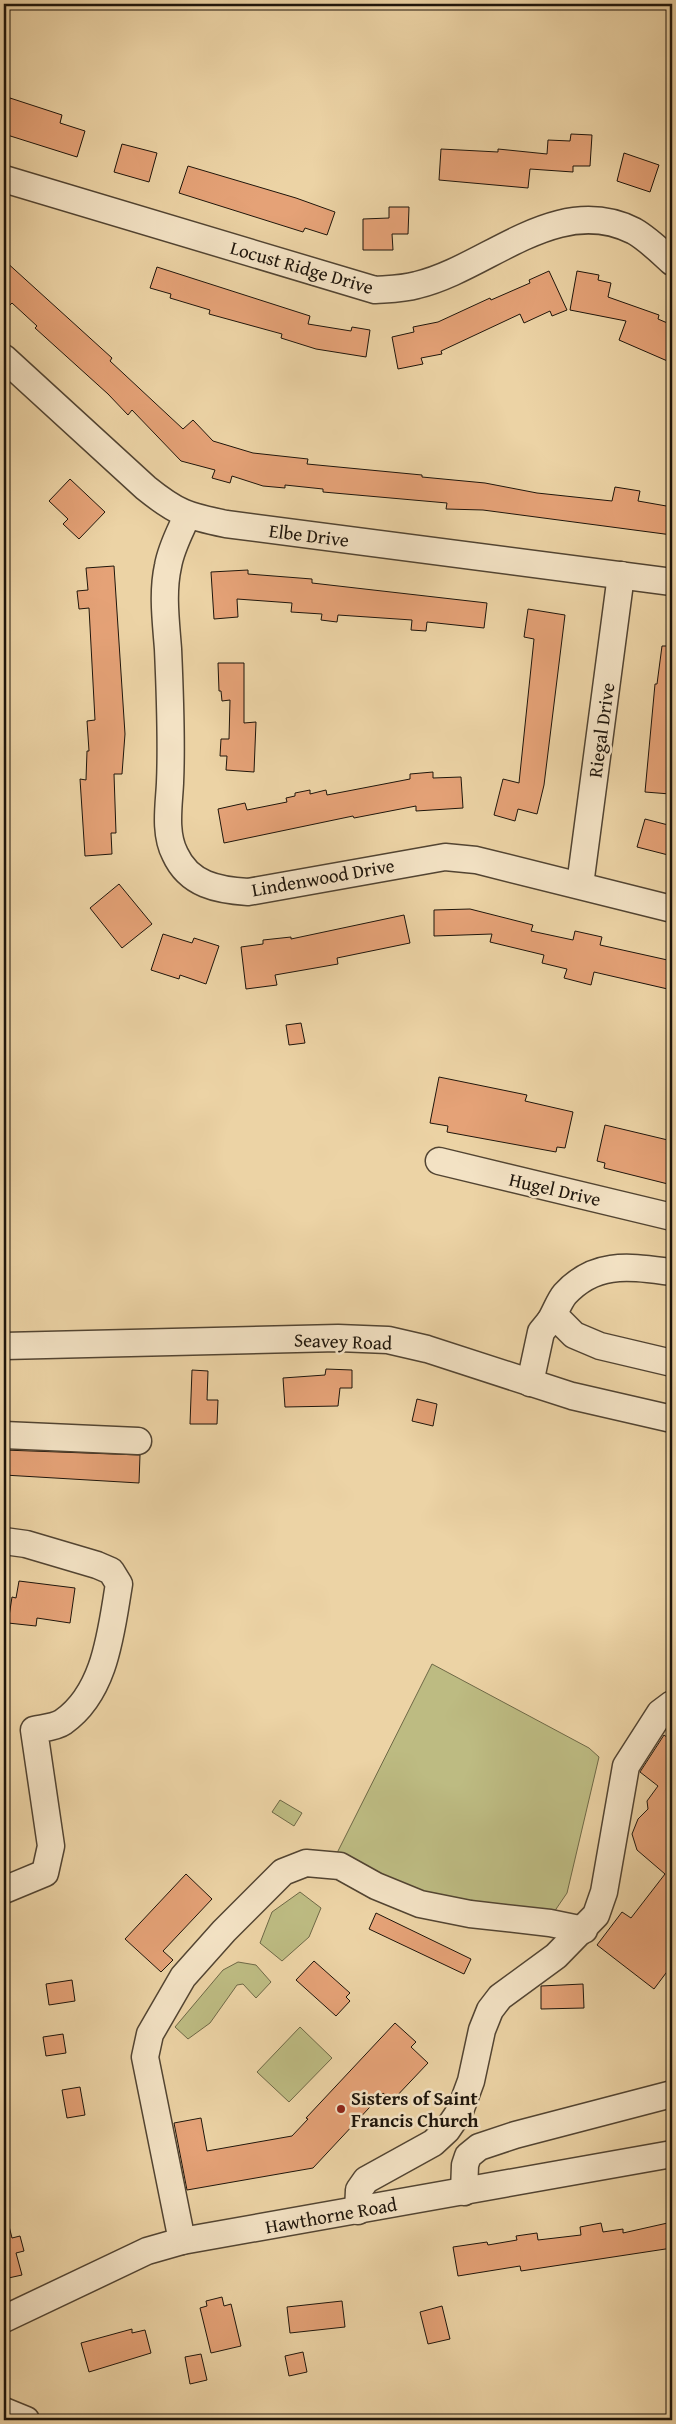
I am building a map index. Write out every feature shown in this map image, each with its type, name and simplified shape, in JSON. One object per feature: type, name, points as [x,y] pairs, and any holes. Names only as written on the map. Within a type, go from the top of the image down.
[{"type":"street","name":"Locust Ridge Drive","points":[[4,179],[376,290],[418,285],[443,276],[538,230],[568,221],[587,219],[605,221],[635,232],[672,262]]},
{"type":"street","name":"Elbe Drive","points":[[4,358],[146,488],[169,507],[187,516],[226,524],[672,582]]},
{"type":"street","name":"Lindenwood Drive","points":[[187,516],[168,566],[165,597],[172,738],[168,819],[175,854],[185,869],[200,882],[220,890],[248,892],[445,857],[476,860],[672,909]]},
{"type":"street","name":"Riegal Drive","points":[[580,886],[621,575]]},
{"type":"street","name":"Hugel Drive","points":[[439,1161],[672,1217]]},
{"type":"street","points":[[530,1382],[541,1332],[550,1321],[564,1295],[592,1273],[623,1266],[672,1272]]},
{"type":"street","points":[[550,1321],[558,1319],[574,1335],[600,1346],[672,1363]]},
{"type":"street","name":"Seavey Road","points":[[4,1346],[338,1338],[388,1340],[427,1349],[572,1396],[672,1419]]},
{"type":"street","points":[[4,1435],[138,1442]]},
{"type":"street","points":[[4,1541],[26,1544],[98,1565],[111,1571],[119,1584],[104,1656],[92,1692],[81,1706],[62,1723],[34,1730],[51,1846],[45,1873],[4,1890]]},
{"type":"street","points":[[358,2211],[359,2190],[366,2180],[432,2143],[447,2130],[460,2111],[472,2081],[482,2030],[490,2010],[500,1996],[556,1956],[584,1930],[596,1915],[604,1892],[626,1766],[660,1714],[672,1704]]},
{"type":"street","points":[[182,2241],[145,2057],[150,2034],[183,1976],[224,1931],[283,1872],[306,1863],[340,1866],[376,1886],[420,1904],[470,1914],[550,1923],[584,1930]]},
{"type":"street","points":[[464,2192],[465,2165],[468,2156],[479,2147],[515,2135],[672,2094]]},
{"type":"street","name":"Hawthorne Road","points":[[4,2319],[147,2251],[182,2241],[672,2154]]},
{"type":"street","points":[[4,2411],[26,2420]]},
{"type":"shaded area","points":[[432,1664],[589,1748],[599,1757],[567,1893],[552,1915],[474,1912],[335,1857]]},
{"type":"shaded area","points":[[280,1800],[302,1813],[294,1826],[272,1812]]},
{"type":"shaded area","points":[[300,1892],[321,1908],[309,1937],[282,1961],[260,1943],[272,1912]]},
{"type":"shaded area","points":[[238,1962],[256,1965],[271,1982],[256,1998],[243,1984],[237,1985],[210,2023],[188,2039],[175,2027],[223,1970]]},
{"type":"shaded area","points":[[300,2027],[332,2058],[289,2102],[257,2072]]},
{"type":"building","points":[[10,98],[62,115],[60,123],[85,131],[77,157],[4,134],[4,105],[8,106]]},
{"type":"building","points":[[571,134],[592,135],[590,166],[573,166],[573,172],[530,169],[528,188],[439,180],[441,149],[498,152],[498,149],[547,154],[548,140],[570,141]]},
{"type":"building","points":[[122,144],[157,153],[149,182],[114,172]]},
{"type":"building","points":[[624,153],[659,165],[650,192],[617,181]]},
{"type":"building","points":[[188,166],[296,198],[335,212],[327,235],[305,228],[303,232],[179,193]]},
{"type":"building","points":[[389,207],[409,207],[408,234],[392,234],[393,250],[363,250],[363,219],[389,218]]},
{"type":"building","points":[[4,260],[112,358],[110,361],[183,429],[193,420],[213,441],[253,453],[308,459],[307,464],[422,475],[422,477],[485,483],[537,493],[612,501],[615,487],[640,491],[638,501],[672,507],[672,535],[483,510],[446,509],[447,503],[323,492],[323,489],[285,485],[285,488],[263,486],[232,476],[230,483],[212,478],[215,470],[181,461],[132,410],[128,415],[108,394],[35,328],[37,326],[12,303],[4,311]]},
{"type":"building","points":[[157,267],[310,316],[308,324],[351,331],[352,327],[370,330],[366,357],[316,349],[281,338],[282,334],[209,314],[210,310],[170,298],[171,294],[150,288]]},
{"type":"building","points":[[549,271],[567,310],[552,316],[550,311],[524,323],[520,314],[441,351],[442,354],[421,358],[423,364],[398,369],[392,337],[414,332],[413,327],[438,322],[490,298],[491,300],[530,283],[529,280]]},
{"type":"building","points":[[577,271],[599,275],[598,280],[611,283],[608,297],[659,315],[658,319],[672,325],[672,363],[619,340],[626,321],[570,310]]},
{"type":"building","points":[[70,479],[105,512],[79,539],[63,524],[68,519],[49,501]]},
{"type":"building","points":[[114,566],[125,734],[122,774],[114,774],[116,833],[111,833],[112,854],[85,856],[80,779],[86,780],[87,751],[89,751],[87,721],[95,720],[89,608],[79,609],[77,591],[88,590],[86,568]]},
{"type":"building","points":[[248,570],[248,574],[312,579],[312,583],[487,603],[484,628],[427,622],[426,631],[411,630],[412,620],[338,615],[337,622],[321,620],[322,614],[291,612],[292,603],[237,599],[238,617],[214,619],[211,572]]},
{"type":"building","points":[[528,609],[565,615],[544,785],[537,814],[518,809],[515,821],[494,815],[503,779],[519,783],[534,639],[524,637]]},
{"type":"building","points":[[662,646],[672,646],[672,787],[670,794],[645,792],[655,684],[657,684]]},
{"type":"building","points":[[218,663],[244,663],[244,723],[256,722],[254,772],[226,770],[227,756],[220,756],[221,739],[229,739],[230,700],[222,701],[221,691],[219,691]]},
{"type":"building","points":[[433,772],[433,778],[461,777],[463,808],[416,811],[416,806],[354,818],[353,816],[224,843],[218,809],[245,803],[247,810],[287,802],[286,798],[295,796],[295,793],[310,790],[310,794],[326,790],[327,795],[410,779],[410,774]]},
{"type":"building","points":[[645,819],[672,826],[672,856],[637,847]]},
{"type":"building","points":[[119,884],[152,924],[122,948],[90,908]]},
{"type":"building","points":[[470,909],[533,925],[531,931],[573,940],[575,931],[602,937],[600,945],[672,961],[672,990],[594,972],[591,985],[564,978],[567,969],[542,963],[544,955],[490,942],[492,934],[434,936],[434,910]]},
{"type":"building","points":[[404,915],[410,943],[337,958],[338,964],[275,975],[277,985],[246,989],[241,947],[263,944],[263,940],[291,937],[291,939]]},
{"type":"building","points":[[163,934],[192,943],[194,938],[219,946],[206,984],[180,975],[179,979],[151,970]]},
{"type":"building","points":[[301,1023],[305,1043],[289,1045],[286,1025]]},
{"type":"building","points":[[439,1077],[527,1095],[525,1101],[573,1112],[565,1148],[557,1147],[556,1152],[447,1132],[448,1126],[430,1123]]},
{"type":"building","points":[[605,1125],[672,1141],[672,1185],[604,1168],[605,1163],[597,1161]]},
{"type":"building","points":[[326,1369],[352,1370],[352,1388],[340,1388],[338,1406],[285,1407],[283,1378],[325,1375]]},
{"type":"building","points":[[192,1370],[208,1371],[207,1400],[218,1400],[217,1424],[190,1424]]},
{"type":"building","points":[[417,1399],[437,1404],[433,1426],[412,1421]]},
{"type":"building","points":[[4,1450],[140,1455],[139,1483],[4,1475]]},
{"type":"building","points":[[19,1581],[75,1588],[70,1623],[37,1618],[36,1626],[8,1623],[12,1597],[16,1598]]},
{"type":"building","points":[[664,1735],[672,1741],[672,1965],[654,1989],[597,1945],[622,1912],[631,1918],[665,1874],[637,1850],[632,1834],[638,1819],[648,1809],[647,1801],[658,1786],[640,1772]]},
{"type":"building","points":[[186,1874],[212,1899],[163,1951],[173,1960],[161,1972],[125,1939]]},
{"type":"building","points":[[376,1913],[471,1959],[464,1974],[369,1929]]},
{"type":"building","points":[[314,1961],[350,1993],[346,1997],[350,2001],[336,2016],[296,1980]]},
{"type":"building","points":[[72,1980],[75,2001],[49,2005],[46,1984]]},
{"type":"building","points":[[583,1984],[584,2008],[541,2009],[541,1986]]},
{"type":"building","name":"Sisters of Saint Francis Church","points":[[395,2023],[416,2042],[411,2047],[428,2063],[392,2101],[383,2093],[313,2168],[187,2190],[174,2123],[201,2118],[207,2151],[292,2136],[308,2119],[306,2118]]},
{"type":"building","points":[[63,2034],[66,2053],[46,2056],[43,2037]]},
{"type":"building","points":[[80,2087],[85,2115],[67,2118],[62,2090]]},
{"type":"building","points":[[672,2222],[672,2248],[521,2271],[520,2266],[458,2276],[453,2247],[487,2242],[488,2245],[517,2240],[516,2236],[537,2233],[538,2240],[581,2235],[580,2227],[601,2223],[603,2232],[623,2229],[623,2233]]},
{"type":"building","points":[[9,2226],[12,2238],[20,2236],[24,2251],[16,2253],[22,2275],[4,2279],[4,2227]]},
{"type":"building","points":[[222,2297],[224,2306],[231,2304],[241,2346],[211,2353],[200,2308],[207,2306],[206,2301]]},
{"type":"building","points":[[342,2301],[345,2327],[290,2333],[287,2307]]},
{"type":"building","points":[[442,2306],[450,2339],[428,2344],[420,2312]]},
{"type":"building","points":[[132,2329],[132,2333],[145,2330],[151,2353],[89,2372],[81,2343]]},
{"type":"building","points":[[303,2352],[307,2372],[289,2376],[285,2356]]},
{"type":"building","points":[[201,2354],[207,2380],[190,2384],[185,2357]]},
{"type":"place","name":"Sisters of Saint Francis Church","points":[[341,2109]]}]
